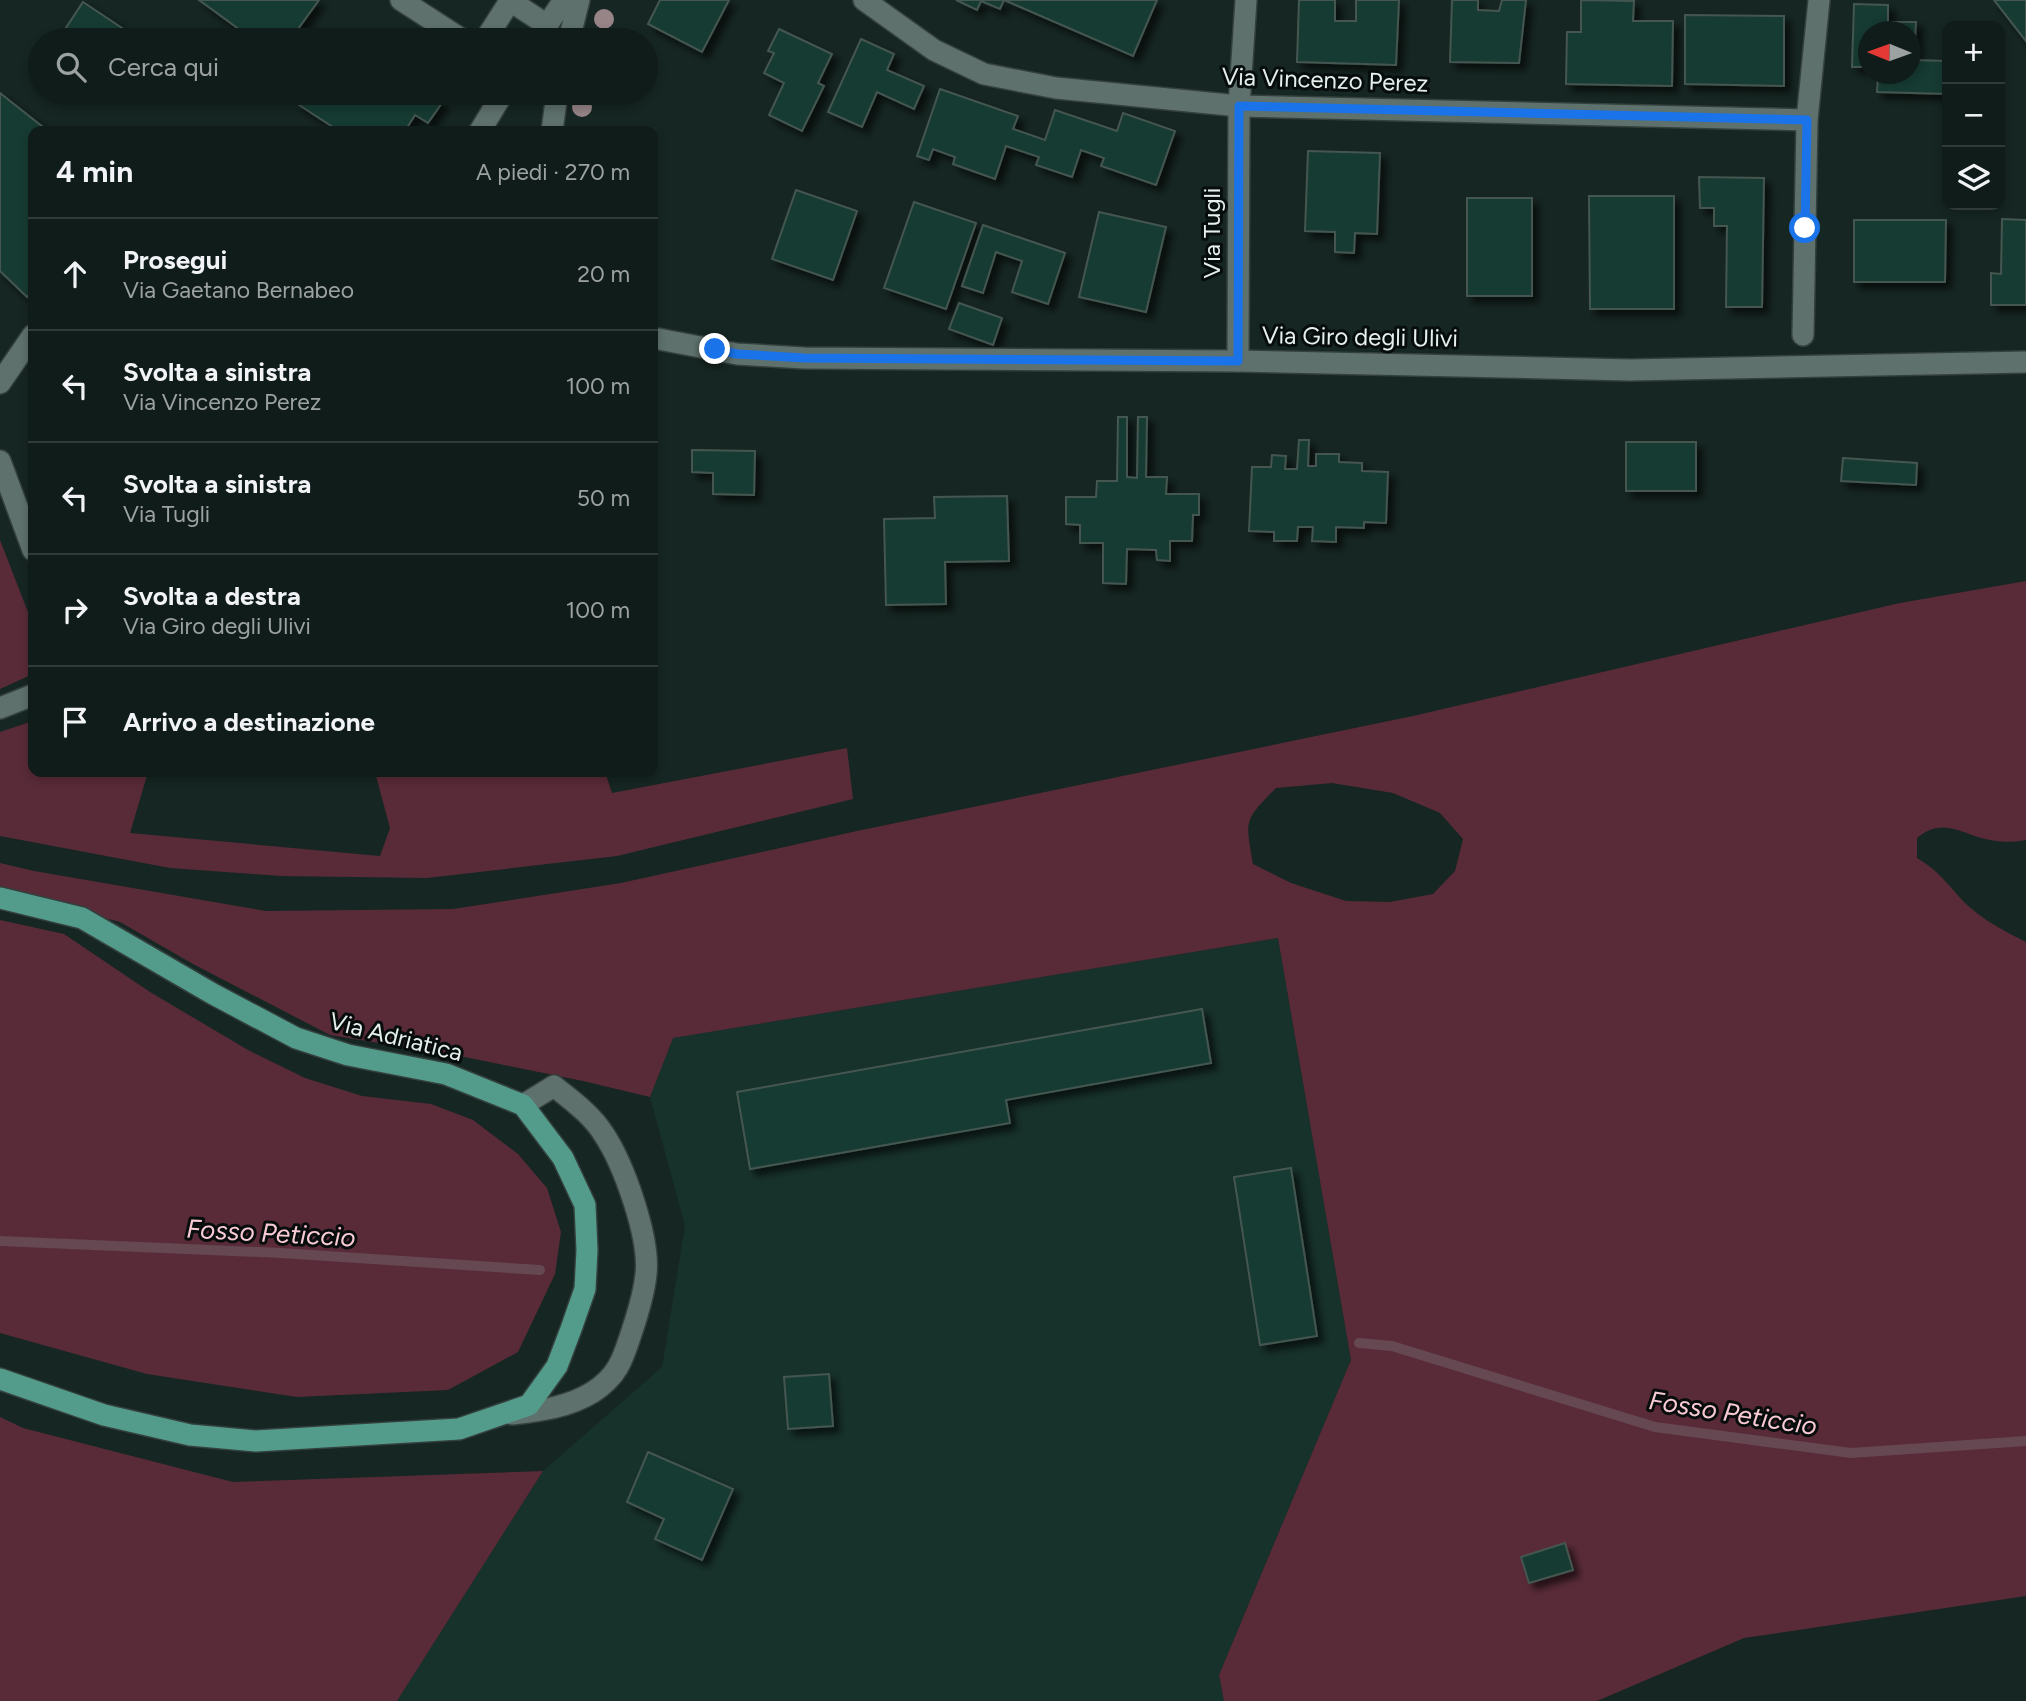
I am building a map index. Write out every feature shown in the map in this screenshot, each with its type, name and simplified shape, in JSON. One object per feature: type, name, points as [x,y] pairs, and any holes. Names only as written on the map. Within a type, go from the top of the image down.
[{"type":"main road","name":"Via Adriatica","points":[[0,898],[82,918],[213,994],[296,1038],[348,1055],[446,1074],[523,1105]]},
{"type":"main road","points":[[0,1379],[104,1415],[190,1435],[256,1441],[459,1429],[529,1405],[557,1366],[584,1289],[587,1250],[585,1205],[563,1158],[523,1105]]},
{"type":"street","points":[[401,0],[444,28]]},
{"type":"street","points":[[492,28],[510,0],[538,28]]},
{"type":"street","points":[[545,28],[564,0]]},
{"type":"street","points":[[572,28],[579,0]]},
{"type":"street","name":"Via Vincenzo Perez","points":[[864,0],[934,50],[984,74],[1056,88],[1239,106],[1807,120]]},
{"type":"street","name":"Via Tugli","points":[[1238,361],[1239,106],[1245,0]]},
{"type":"street","points":[[1803,335],[1807,120],[1819,0]]},
{"type":"street","points":[[483,126],[496,105]]},
{"type":"street","points":[[553,126],[555,105]]},
{"type":"street","name":"Via Giro degli Ulivi","points":[[658,339],[737,354],[804,358],[1238,361],[1630,370],[2026,362]]},
{"type":"street","points":[[0,383],[28,342]]},
{"type":"street","points":[[0,461],[28,537]]},
{"type":"street","points":[[0,708],[28,697]]},
{"type":"street","points":[[496,1417],[554,1409],[593,1392],[620,1368],[639,1311],[646,1272],[641,1224],[623,1174],[604,1133],[582,1109],[554,1086],[523,1105]]},
{"type":"shaded area","points":[[0,540],[28,612],[28,676],[0,689]]},
{"type":"shaded area","points":[[2026,581],[2026,840],[1992,840],[1956,829],[1933,829],[1917,838],[1917,858],[1937,873],[1979,915],[2026,942],[2026,1596],[1744,1638],[1597,1701],[1224,1701],[1219,1675],[1351,1360],[1278,938],[673,1038],[650,1097],[465,1057],[330,1035],[193,964],[120,922],[0,891],[0,863],[266,911],[453,909],[621,883],[857,831],[1413,716],[1900,603]],"holes":[[[1332,783],[1393,793],[1440,813],[1463,839],[1455,871],[1433,894],[1390,902],[1346,901],[1291,883],[1253,864],[1248,829],[1250,822],[1258,807],[1276,788]]]},
{"type":"shaded area","points":[[28,723],[28,777],[147,777],[130,833],[380,856],[390,828],[376,777],[607,777],[612,793],[847,748],[853,799],[617,856],[427,878],[281,876],[170,868],[0,836],[0,732]]},
{"type":"shaded area","points":[[0,920],[64,934],[150,992],[248,1050],[305,1078],[362,1096],[431,1104],[473,1120],[518,1154],[547,1188],[561,1232],[555,1274],[518,1352],[448,1390],[297,1397],[147,1374],[0,1333]]},
{"type":"shaded area","points":[[1278,938],[1351,1360],[1219,1675],[1224,1701],[397,1701],[543,1471],[662,1367],[685,1226],[650,1097],[672,1038]],"holes":[[[1202,1010],[1211,1063],[1006,1100],[1009,1123],[750,1169],[738,1092]],[[829,1374],[833,1426],[788,1429],[784,1377]],[[648,1452],[733,1490],[702,1560],[655,1540],[664,1519],[627,1502]]]},
{"type":"shaded area","points":[[0,1417],[23,1428],[233,1482],[543,1471],[397,1701],[0,1701]]},
{"type":"building","points":[[199,0],[319,0],[299,28],[238,28]]},
{"type":"building","points":[[660,0],[729,0],[702,52],[648,24]]},
{"type":"building","points":[[956,0],[1004,0],[1000,9],[981,1],[977,10]]},
{"type":"building","points":[[1004,0],[1157,0],[1133,56]]},
{"type":"building","points":[[1299,0],[1335,0],[1335,21],[1356,21],[1356,0],[1399,0],[1396,65],[1297,62]]},
{"type":"building","points":[[1452,0],[1478,0],[1478,10],[1499,11],[1502,0],[1526,0],[1519,63],[1450,62]]},
{"type":"building","points":[[1581,0],[1634,1],[1633,21],[1673,21],[1672,86],[1566,84],[1567,32],[1581,32]]},
{"type":"building","points":[[1994,0],[2026,0],[2026,41]]},
{"type":"building","points":[[83,2],[122,28],[66,28]]},
{"type":"building","points":[[1854,4],[1888,5],[1888,21],[1858,21],[1858,67],[1852,67]]},
{"type":"building","points":[[1685,15],[1784,16],[1784,86],[1685,84]]},
{"type":"building","points":[[779,29],[832,54],[818,83],[824,86],[802,131],[769,115],[784,83],[764,73],[774,53],[768,51]]},
{"type":"building","points":[[861,39],[894,54],[887,70],[924,86],[914,109],[877,92],[862,127],[828,112]]},
{"type":"building","points":[[1921,60],[1942,61],[1942,94],[1877,92],[1877,84],[1921,84]]},
{"type":"building","points":[[940,89],[1018,116],[1013,129],[1045,140],[1055,110],[1117,131],[1123,113],[1175,131],[1156,185],[1101,166],[1104,158],[1081,150],[1072,177],[1036,165],[1039,157],[1006,146],[995,179],[953,164],[955,157],[933,149],[929,160],[917,156]]},
{"type":"building","points":[[0,93],[42,126],[28,126],[27,297],[0,271]]},
{"type":"building","points":[[299,105],[441,105],[428,123],[415,115],[408,126],[331,126]]},
{"type":"building","points":[[1308,151],[1380,153],[1377,234],[1355,233],[1354,253],[1335,252],[1335,232],[1305,231]]},
{"type":"building","points":[[1699,177],[1764,178],[1762,307],[1726,307],[1727,226],[1714,226],[1714,208],[1700,208]]},
{"type":"building","points":[[796,190],[857,211],[833,280],[772,259]]},
{"type":"building","points":[[1589,196],[1674,196],[1674,309],[1590,309]]},
{"type":"building","points":[[1467,198],[1532,198],[1532,296],[1467,296]]},
{"type":"building","points":[[914,202],[976,223],[946,309],[884,288]]},
{"type":"building","points":[[1099,212],[1166,227],[1146,312],[1079,297]]},
{"type":"building","points":[[2002,219],[2026,220],[2026,305],[1991,305],[1991,273],[2001,274]]},
{"type":"building","points":[[1854,220],[1946,220],[1945,282],[1854,282]]},
{"type":"building","points":[[983,225],[1065,253],[1048,304],[1012,292],[1022,261],[996,252],[983,293],[962,286]]},
{"type":"building","points":[[959,303],[1002,318],[993,345],[949,329]]},
{"type":"building","points":[[1118,417],[1127,417],[1127,477],[1137,478],[1138,417],[1147,417],[1146,477],[1167,477],[1166,494],[1199,494],[1199,515],[1193,515],[1192,541],[1170,541],[1170,561],[1157,560],[1156,550],[1127,549],[1126,584],[1103,583],[1103,543],[1080,543],[1080,525],[1066,524],[1066,497],[1096,497],[1097,481],[1117,481]]},
{"type":"building","points":[[1299,440],[1309,440],[1308,466],[1316,466],[1316,454],[1339,454],[1339,462],[1362,463],[1362,471],[1388,472],[1386,523],[1364,522],[1364,528],[1336,527],[1336,542],[1312,541],[1313,527],[1298,527],[1297,541],[1274,541],[1274,532],[1249,531],[1252,467],[1271,467],[1272,455],[1286,456],[1285,469],[1297,469]]},
{"type":"building","points":[[1626,442],[1696,442],[1696,491],[1626,491]]},
{"type":"building","points":[[692,450],[755,451],[754,495],[713,494],[713,473],[692,472]]},
{"type":"building","points":[[1843,458],[1917,463],[1916,485],[1841,481]]},
{"type":"building","points":[[1007,496],[1009,561],[945,562],[946,604],[886,605],[884,519],[935,518],[934,497]]},
{"type":"building","points":[[1202,1009],[1211,1063],[1006,1100],[1010,1123],[750,1169],[737,1092]]},
{"type":"building","points":[[1291,1168],[1317,1336],[1260,1345],[1234,1177]]},
{"type":"building","points":[[829,1374],[833,1426],[788,1429],[784,1377]]},
{"type":"building","points":[[648,1452],[733,1489],[702,1560],[655,1539],[664,1519],[627,1502]]},
{"type":"building","points":[[1565,1543],[1573,1570],[1529,1583],[1521,1557]]},
{"type":"waterway","name":"Fosso Peticcio","points":[[0,1241],[281,1253],[540,1270]]},
{"type":"waterway","name":"Fosso Peticcio","points":[[1359,1343],[1392,1346],[1655,1427],[1851,1453],[2026,1441]]},
{"type":"route","points":[[715,349],[737,354],[804,358],[1238,361],[1239,106],[1807,120],[1805,228]]}]
